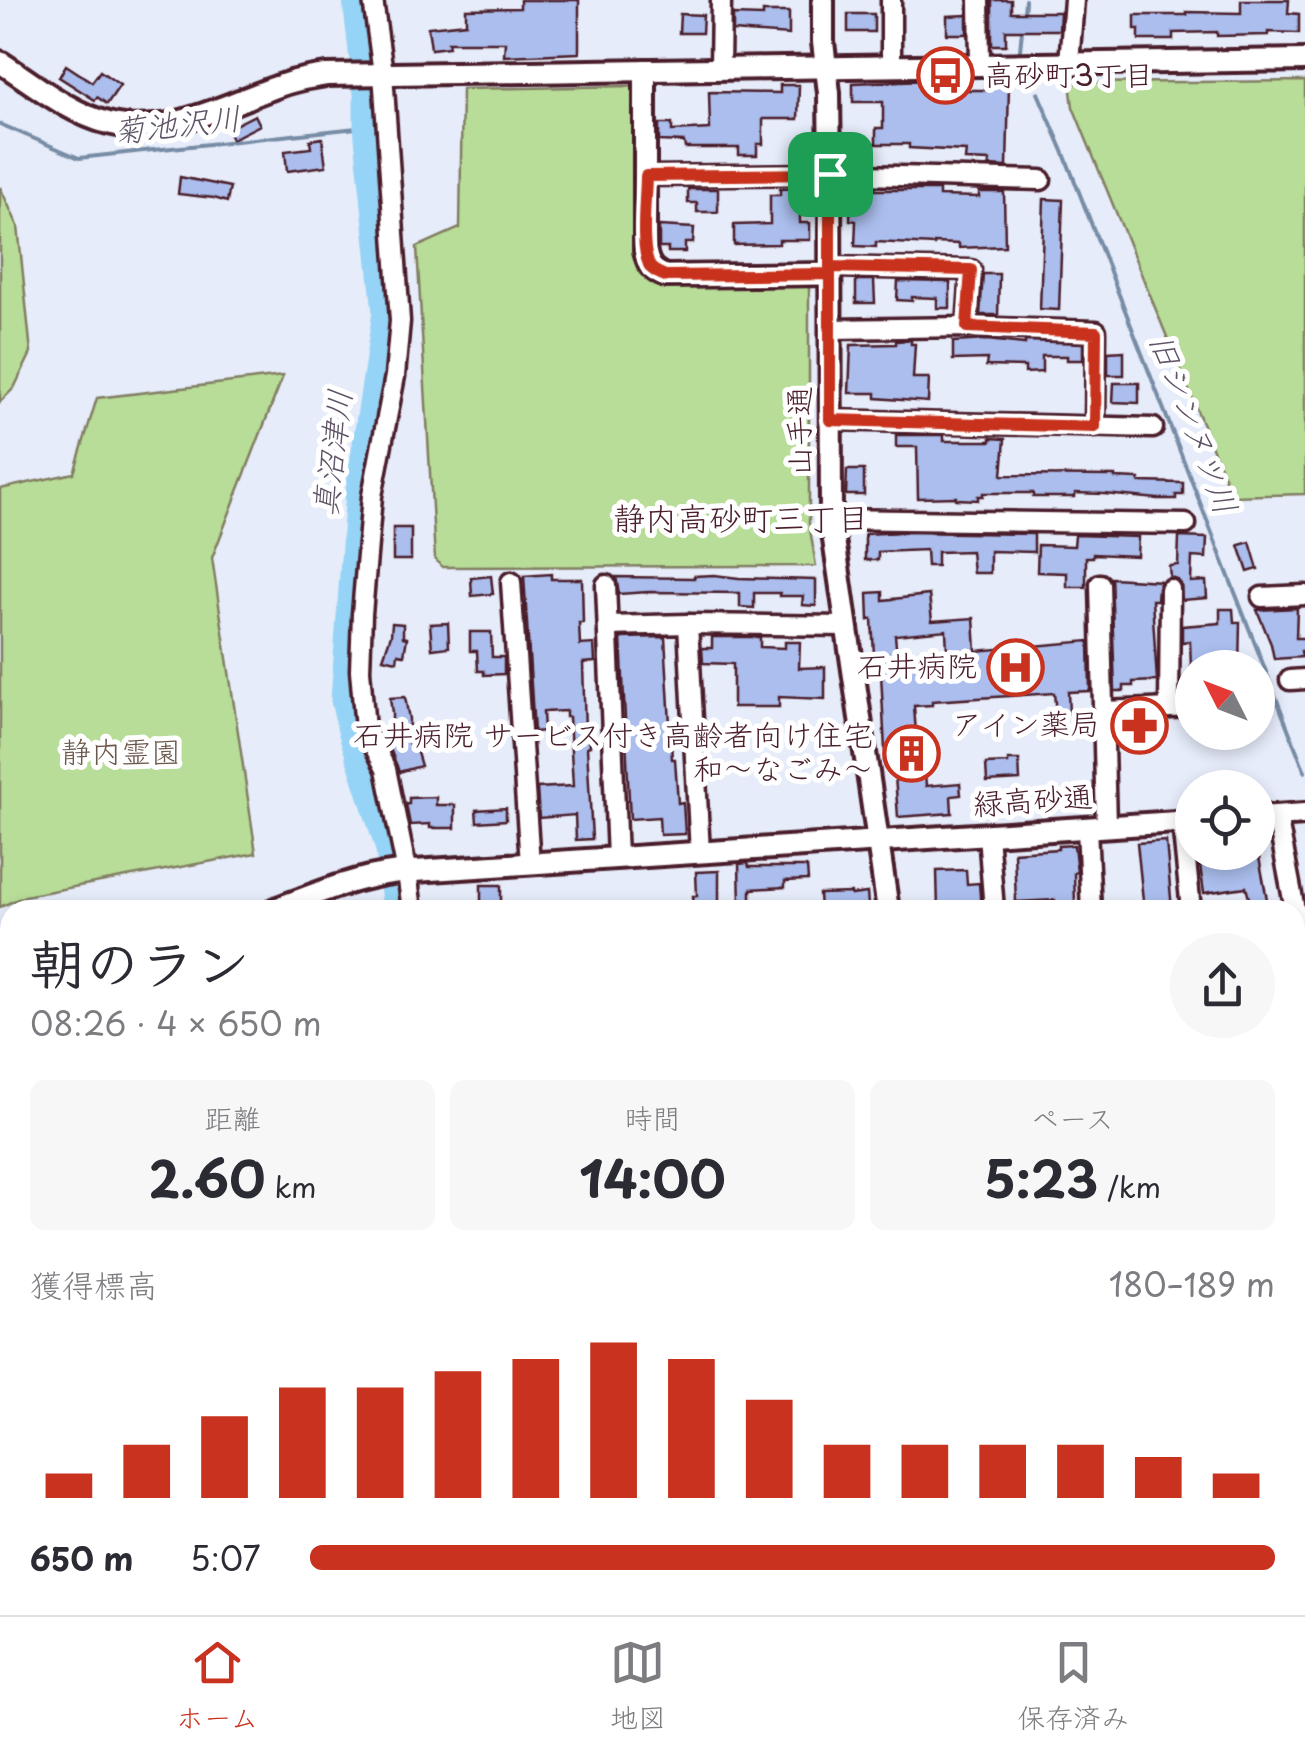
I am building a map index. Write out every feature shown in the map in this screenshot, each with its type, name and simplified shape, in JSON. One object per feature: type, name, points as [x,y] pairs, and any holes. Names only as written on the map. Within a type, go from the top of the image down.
[{"type":"street","points":[[373,0],[400,321],[372,496],[360,670],[366,729],[386,769],[410,900]]},
{"type":"street","points":[[720,0],[720,69]]},
{"type":"street","name":"山手通","points":[[823,0],[830,174],[831,519],[887,900]]},
{"type":"street","points":[[892,0],[892,66]]},
{"type":"street","points":[[979,0],[980,64]]},
{"type":"street","points":[[1069,63],[1074,0]]},
{"type":"street","points":[[0,62],[81,113],[128,126],[184,122],[291,81],[326,75],[1305,60]]},
{"type":"street","points":[[645,70],[645,250],[654,271],[665,276],[971,270],[967,327]]},
{"type":"street","points":[[646,176],[830,174],[1042,180]]},
{"type":"street","points":[[830,328],[967,327],[1096,332],[1095,427]]},
{"type":"street","points":[[830,420],[1153,428]]},
{"type":"street","points":[[831,519],[1186,524]]},
{"type":"street","points":[[511,582],[530,864]]},
{"type":"street","points":[[1092,900],[1105,711],[1100,584]]},
{"type":"street","points":[[606,585],[617,858]]},
{"type":"street","points":[[1169,708],[1170,589]]},
{"type":"street","points":[[1262,597],[1305,595]]},
{"type":"street","points":[[688,624],[700,853]]},
{"type":"street","points":[[608,626],[845,626]]},
{"type":"street","points":[[1105,711],[1175,708]]},
{"type":"street","points":[[1275,816],[1305,814]]},
{"type":"street","name":"緑高砂通","points":[[301,900],[351,881],[403,872],[1175,822]]},
{"type":"street","points":[[988,834],[993,900]]},
{"type":"street","points":[[1275,843],[1292,900]]},
{"type":"street","points":[[1190,870],[1191,900]]},
{"type":"green space","points":[[1305,81],[1305,494],[1232,496],[1073,107],[1070,83]]},
{"type":"green space","points":[[633,86],[637,263],[655,282],[809,285],[809,523],[816,566],[442,567],[435,559],[417,247],[460,228],[462,89]]},
{"type":"green space","points":[[0,187],[18,226],[31,353],[14,388],[0,402]]},
{"type":"green space","name":"静内霊園","points":[[283,376],[212,558],[256,853],[0,900],[0,489],[74,473],[97,398]]},
{"type":"building","points":[[520,0],[579,0],[579,53],[504,56],[505,42],[448,42],[449,47],[431,49],[428,27],[466,23],[466,9],[520,8]]},
{"type":"building","points":[[992,0],[1011,0],[1011,12],[1060,12],[1059,30],[1006,30],[1006,45],[992,45]]},
{"type":"building","points":[[1241,0],[1289,0],[1288,13],[1299,14],[1299,33],[1173,33],[1173,40],[1139,40],[1139,29],[1135,29],[1135,15],[1241,13]]},
{"type":"building","points":[[763,12],[789,12],[789,35],[733,31],[733,15],[763,16]]},
{"type":"building","points":[[680,14],[703,15],[702,33],[679,33]]},
{"type":"building","points":[[848,14],[874,14],[874,32],[848,32]]},
{"type":"building","points":[[967,15],[967,34],[947,34],[947,16]]},
{"type":"building","points":[[66,65],[92,82],[100,71],[120,85],[107,104],[97,97],[95,100],[59,77]]},
{"type":"building","points":[[949,79],[949,84],[967,85],[968,90],[1009,85],[1007,167],[989,166],[990,161],[965,160],[966,151],[876,144],[876,128],[883,128],[883,102],[853,102],[853,83]]},
{"type":"building","points":[[780,85],[799,85],[798,119],[763,119],[763,144],[757,144],[757,155],[739,155],[739,148],[685,148],[684,142],[659,141],[659,124],[672,124],[672,131],[710,129],[709,92],[780,93]]},
{"type":"building","points":[[255,115],[260,125],[232,139],[227,129]]},
{"type":"building","points":[[322,138],[326,166],[287,171],[285,151],[311,148],[310,140]]},
{"type":"building","points":[[180,177],[230,187],[227,202],[178,194]]},
{"type":"building","points":[[800,188],[800,223],[810,223],[810,240],[734,245],[734,225],[770,224],[770,195],[780,195],[780,189]]},
{"type":"building","points":[[688,189],[718,189],[718,212],[697,212],[697,203],[688,203]]},
{"type":"building","points":[[851,190],[939,190],[939,196],[979,197],[979,192],[1004,192],[1005,246],[959,248],[959,244],[876,242],[876,247],[855,246],[856,221],[850,220]]},
{"type":"building","points":[[1044,199],[1063,200],[1059,310],[1040,309]]},
{"type":"building","points":[[659,226],[694,228],[693,243],[685,243],[685,252],[659,248]]},
{"type":"building","points":[[983,274],[999,274],[998,315],[980,315]]},
{"type":"building","points":[[856,280],[874,280],[875,303],[856,303]]},
{"type":"building","points":[[898,281],[950,282],[950,308],[937,308],[937,298],[897,300]]},
{"type":"building","points":[[911,340],[915,344],[913,378],[929,378],[928,402],[876,398],[876,393],[849,393],[851,345]]},
{"type":"building","points":[[953,342],[1083,343],[1083,360],[1042,356],[1042,372],[1025,373],[1025,367],[986,366],[987,359],[953,360]]},
{"type":"building","points":[[1124,351],[1124,375],[1108,375],[1108,352]]},
{"type":"building","points":[[1114,383],[1139,383],[1139,403],[1113,402]]},
{"type":"building","points":[[896,435],[944,435],[944,441],[1005,439],[1002,475],[1115,476],[1139,482],[1183,483],[1183,495],[1158,499],[1075,493],[1075,497],[1033,497],[1033,493],[983,493],[978,500],[918,498],[917,447],[896,447]]},
{"type":"building","points":[[847,470],[864,470],[864,495],[846,495]]},
{"type":"building","points":[[393,528],[411,528],[411,560],[393,560]]},
{"type":"building","points":[[865,534],[1034,534],[1034,552],[990,551],[990,573],[973,573],[971,551],[937,552],[937,566],[927,566],[926,550],[878,552],[878,560],[865,560]]},
{"type":"building","points":[[1075,535],[1138,537],[1137,556],[1086,557],[1086,587],[1067,587],[1067,573],[1037,572],[1038,545],[1074,546]]},
{"type":"building","points":[[1179,537],[1207,538],[1206,558],[1192,557],[1191,582],[1206,581],[1207,598],[1182,600],[1181,584],[1170,577],[1169,566],[1178,565]]},
{"type":"building","points":[[1250,542],[1258,569],[1248,572],[1239,545]]},
{"type":"building","points":[[551,574],[551,579],[582,579],[580,645],[594,644],[595,662],[583,663],[592,839],[576,840],[575,815],[539,818],[537,788],[573,786],[566,711],[543,712],[544,731],[534,732],[524,576]]},
{"type":"building","points":[[714,575],[816,580],[816,606],[802,605],[803,596],[780,593],[754,593],[754,608],[740,607],[740,593],[619,594],[616,577]]},
{"type":"building","points":[[491,576],[493,594],[472,596],[471,578]]},
{"type":"building","points":[[1111,578],[1161,581],[1157,600],[1152,600],[1157,681],[1133,682],[1133,686],[1124,686],[1124,691],[1115,691]]},
{"type":"building","points":[[883,592],[883,600],[929,595],[932,621],[974,618],[976,651],[1089,641],[1090,691],[1068,692],[1069,713],[1056,714],[1054,693],[932,701],[932,705],[914,706],[917,748],[923,747],[926,786],[960,783],[961,795],[951,796],[952,813],[898,817],[893,749],[885,750],[880,655],[874,655],[868,593]],"holes":[[[946,630],[947,653],[897,657],[895,635]]]},
{"type":"building","points":[[1297,608],[1296,638],[1305,638],[1302,657],[1275,659],[1275,650],[1257,610]]},
{"type":"building","points":[[1220,609],[1233,609],[1234,622],[1240,622],[1239,650],[1190,650],[1190,641],[1182,642],[1182,626],[1220,623]]},
{"type":"building","points":[[392,623],[403,624],[403,637],[407,638],[404,655],[398,654],[397,661],[383,658]]},
{"type":"building","points":[[448,623],[449,647],[432,649],[430,624]]},
{"type":"building","points":[[470,632],[491,632],[492,657],[504,657],[504,674],[484,675],[484,671],[478,671],[477,651],[470,651]]},
{"type":"building","points":[[665,637],[672,759],[678,803],[683,802],[685,834],[660,835],[659,817],[630,819],[621,638]]},
{"type":"building","points":[[712,637],[760,637],[760,647],[785,648],[785,642],[800,642],[799,668],[825,667],[825,699],[779,697],[779,707],[733,707],[733,664],[703,663],[702,648],[712,648]]},
{"type":"building","points":[[405,697],[408,740],[410,748],[415,746],[421,766],[399,772],[387,741],[392,741],[390,698]]},
{"type":"building","points":[[1152,721],[1152,734],[1123,736],[1122,723]]},
{"type":"building","points":[[1019,760],[1020,780],[987,782],[986,764]]},
{"type":"building","points":[[436,797],[436,805],[455,805],[455,828],[410,825],[406,804],[409,798]]},
{"type":"building","points":[[506,808],[506,820],[477,822],[476,810]]},
{"type":"building","points":[[1166,841],[1171,900],[1143,900],[1137,843]]},
{"type":"building","points":[[1074,845],[1075,900],[1016,900],[1014,852]]},
{"type":"building","points":[[739,864],[807,867],[808,880],[785,881],[785,887],[751,889],[751,900],[740,900]]},
{"type":"building","points":[[966,870],[967,884],[979,883],[980,900],[938,900],[937,871]]},
{"type":"building","points":[[1201,870],[1261,870],[1267,900],[1249,900],[1246,887],[1204,893]]},
{"type":"building","points":[[719,871],[719,900],[693,900],[697,896],[696,872]]},
{"type":"building","points":[[481,885],[501,885],[501,900],[481,900]]},
{"type":"building","points":[[867,893],[868,900],[819,900],[819,894]]},
{"type":"waterway","name":"真沼津川","points":[[355,0],[385,312],[358,490],[343,700],[388,849],[394,900]]},
{"type":"waterway","name":"旧シンヌツ川","points":[[1024,15],[1025,0]]},
{"type":"waterway","name":"旧シンヌツ川","points":[[1020,50],[1022,30]]},
{"type":"waterway","name":"旧シンヌツ川","points":[[1038,93],[1305,772]]},
{"type":"waterway","name":"菊池沢川","points":[[0,124],[79,158],[366,127]]},
{"type":"place","name":"高砂町3丁目","points":[[945,76]]},
{"type":"place","name":"石井病院","points":[[1016,667]]},
{"type":"place","name":"アイン薬局","points":[[1139,725]]},
{"type":"place","name":"石井病院 サービス付き高齢者向け住宅 和～なごみ～","points":[[912,753]]},
{"type":"district","name":"静内高砂町三丁目","points":[[741,519]]},
{"type":"route","points":[[830,174],[830,267],[971,270],[967,327],[1096,332],[1095,427],[830,420],[830,274],[665,276],[654,271],[648,262],[646,176],[830,174]]}]
